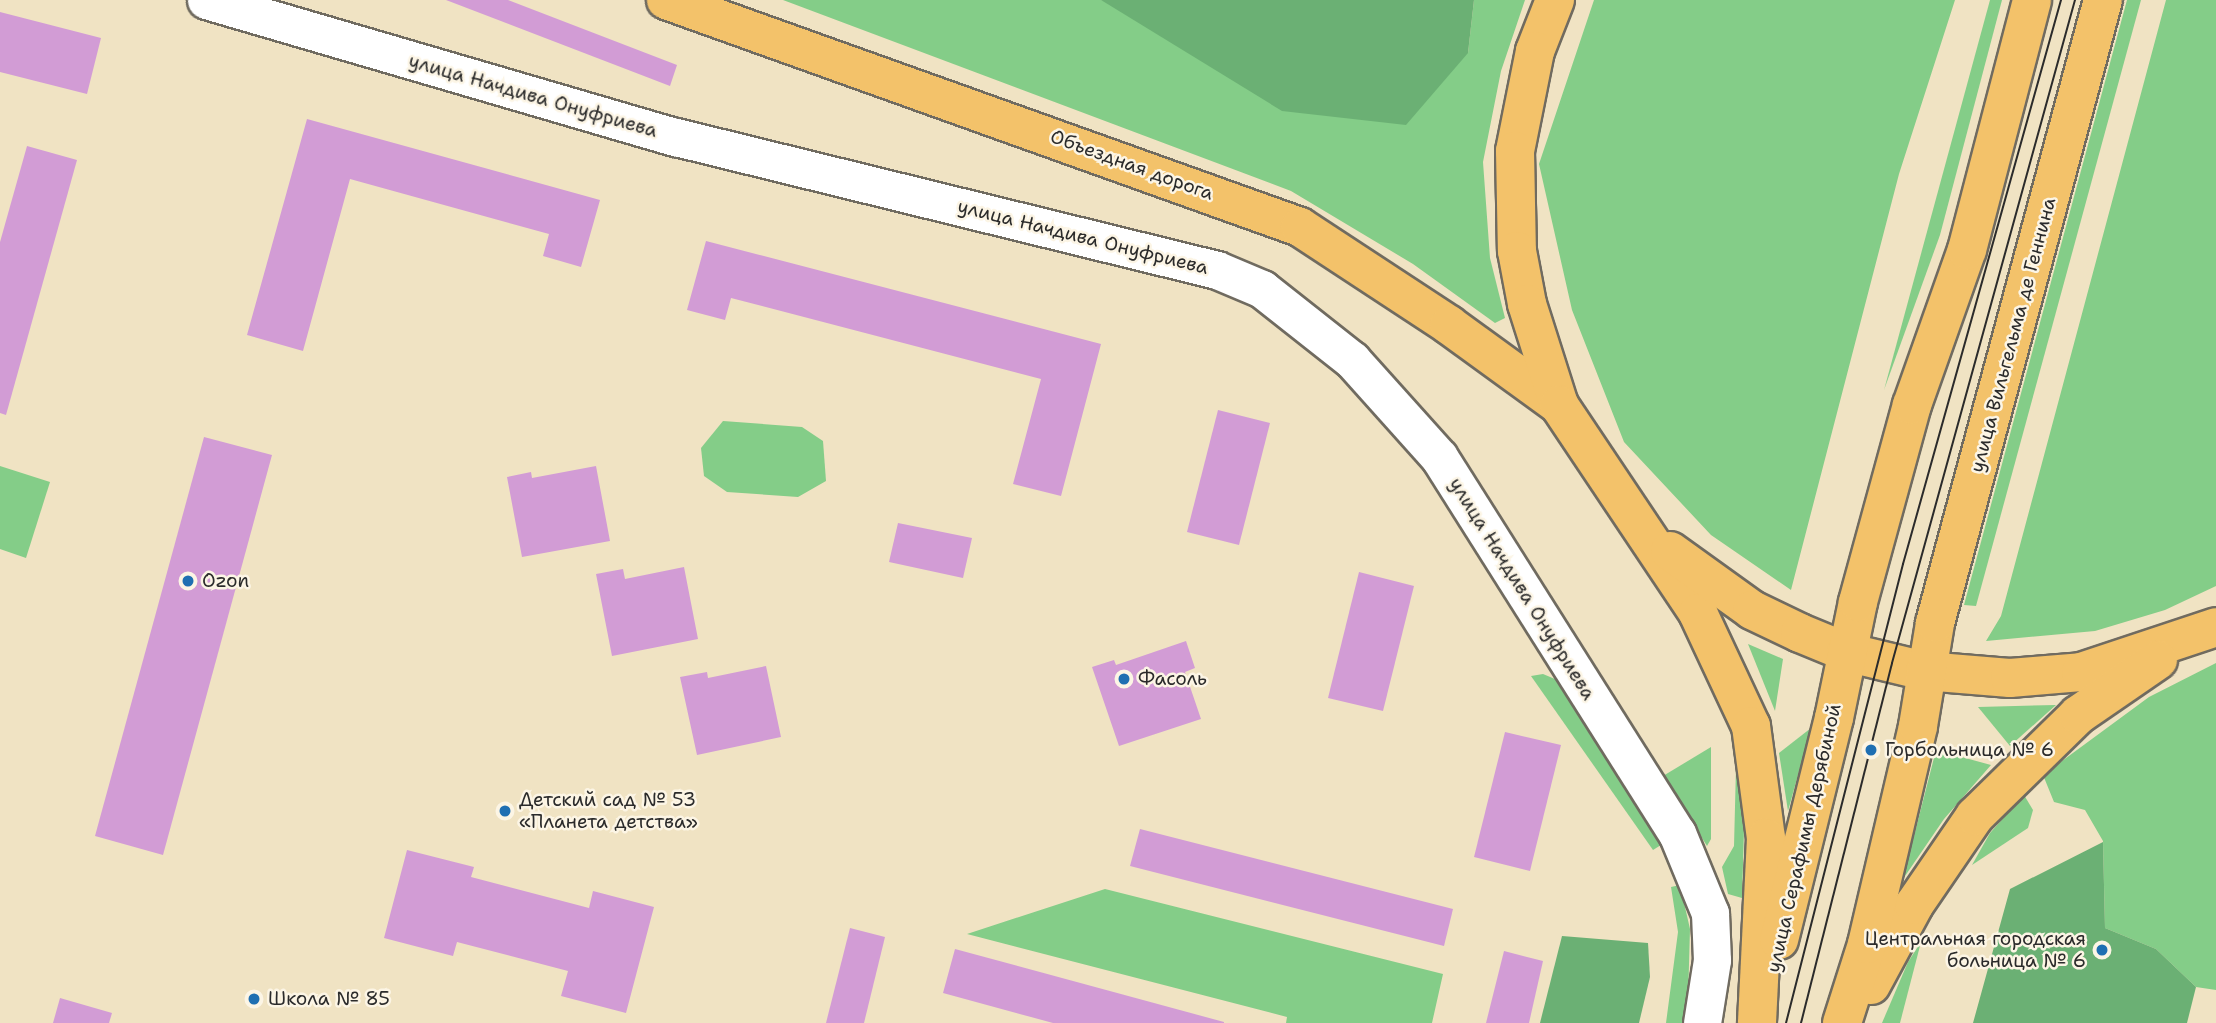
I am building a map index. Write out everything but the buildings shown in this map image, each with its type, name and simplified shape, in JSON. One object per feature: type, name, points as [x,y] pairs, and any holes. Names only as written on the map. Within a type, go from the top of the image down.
[{"type":"main road","name":"Объездная дорога","points":[[666,0],[1300,227],[1449,325],[1559,405]]},
{"type":"main road","points":[[1555,0],[1535,51],[1522,104],[1515,151],[1514,202],[1527,304],[1559,405],[1645,529],[1698,613],[1741,701],[1757,753],[1766,838],[1758,1023]]},
{"type":"main road","points":[[1846,652],[1912,405],[1967,250],[2032,0]]},
{"type":"main road","name":"улица Вильгельма де Геннина","points":[[1925,671],[2103,0]]},
{"type":"main road","points":[[1645,529],[1696,574],[1752,610],[1846,652],[1925,671],[2010,678],[2081,672],[2201,634]]},
{"type":"main road","points":[[1852,1023],[1914,905],[1975,816],[2078,715],[2201,634]]},
{"type":"main road","name":"улица Серафимы Дерябиной","points":[[1758,1023],[1834,719],[1846,652]]},
{"type":"main road","points":[[1843,1023],[1867,944],[1918,726],[1925,671]]},
{"type":"street","name":"улица Начдива Онуфриева","points":[[206,0],[676,137],[1217,270],[1262,289],[1352,360],[1439,457],[1691,861],[1710,913],[1711,971],[1702,1023]]},
{"type":"green space","points":[[783,0],[1101,0],[1468,53],[1474,0],[1525,0],[1501,71],[1483,162],[1490,258],[1505,318],[1495,323],[1413,264],[1291,191]]},
{"type":"green space","points":[[1101,0],[1474,0],[1468,53],[1406,125],[1282,111]]},
{"type":"green space","points":[[1594,0],[1955,0],[1899,174],[1791,590],[1711,535],[1624,442],[1572,310],[1539,164]]},
{"type":"green space","points":[[1990,0],[2002,0],[1940,235],[1884,390]]},
{"type":"green space","points":[[2127,0],[2141,0],[1976,606],[1964,605]]},
{"type":"green space","points":[[2166,0],[2216,0],[2216,586],[2165,610],[2095,631],[1986,641],[2001,616]]},
{"type":"green space","points":[[723,421],[802,427],[823,441],[826,481],[798,497],[727,492],[704,476],[701,448]]},
{"type":"green space","points":[[0,466],[50,482],[26,558],[0,549]]},
{"type":"green space","points":[[1748,644],[1783,659],[1775,711]]},
{"type":"green space","points":[[2216,663],[2216,990],[2196,987],[2156,949],[2105,928],[2103,841],[2085,810],[2054,802],[2043,775],[2149,697]]},
{"type":"green space","points":[[1543,674],[1562,682],[1661,845],[1653,850],[1531,676]]},
{"type":"green space","points":[[2056,705],[2010,746],[1978,707]]},
{"type":"green space","points":[[1811,728],[1788,811],[1779,753]]},
{"type":"green space","points":[[1711,747],[1711,839],[1707,846],[1663,776]]},
{"type":"green space","points":[[1936,750],[1991,765],[1944,819],[1903,879]]},
{"type":"green space","points":[[1736,767],[1744,830],[1742,898],[1728,894],[1722,867],[1734,846]]},
{"type":"green space","points":[[2024,795],[2033,810],[2028,828],[1972,865],[1990,833]]},
{"type":"green space","points":[[2103,842],[2105,928],[2156,949],[2196,987],[2187,1023],[1973,1023],[2010,889]]},
{"type":"green space","points":[[1680,885],[1690,929],[1688,1000],[1683,1023],[1666,1023],[1678,932],[1671,887]]},
{"type":"green space","points":[[1105,889],[1443,974],[1432,1023],[1286,1023],[1287,1017],[967,934]]},
{"type":"green space","points":[[1562,936],[1648,943],[1650,977],[1639,1023],[1540,1023]]},
{"type":"green space","points":[[1921,942],[1900,1023],[1882,1023],[1908,962]]},
{"type":"tram line","points":[[1786,1023],[1903,564],[2061,0]]},
{"type":"tram line","points":[[1801,1023],[1892,663],[2075,0]]},
{"type":"place","name":"Ozon","points":[[188,581]]},
{"type":"place","name":"Фасоль","points":[[1124,679]]},
{"type":"place","name":"Горбольница № 6","points":[[1871,750]]},
{"type":"place","name":"Детский сад № 53 «Планета детства»","points":[[505,811]]},
{"type":"place","name":"Центральная городская больница № 6","points":[[2102,950]]},
{"type":"place","name":"Школа № 85","points":[[254,999]]}]
